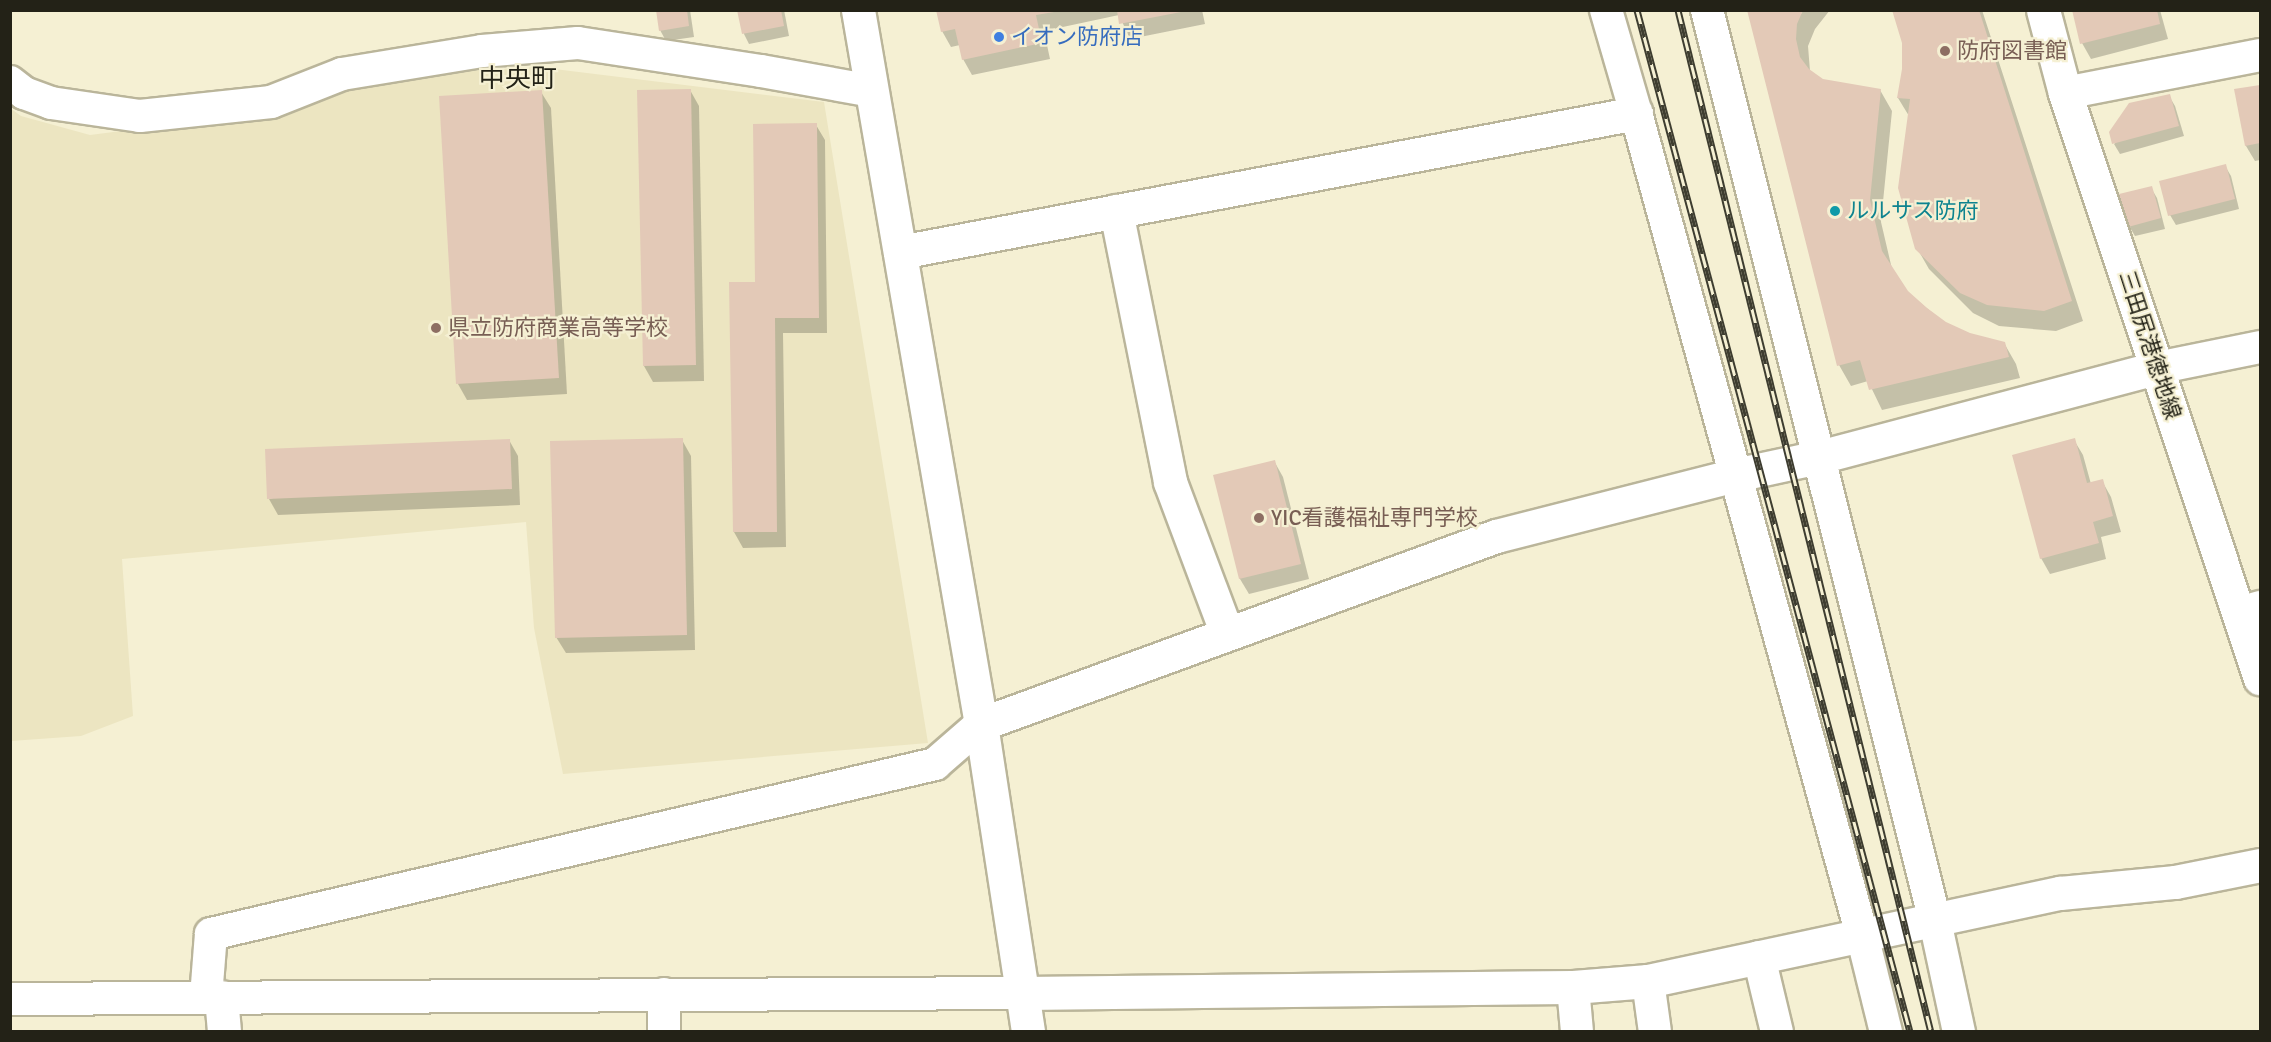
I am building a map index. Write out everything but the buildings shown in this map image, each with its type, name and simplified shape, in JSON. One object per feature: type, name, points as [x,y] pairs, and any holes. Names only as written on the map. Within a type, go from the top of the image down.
[{"type":"street","points":[[858,10],[981,724],[1028,1032]]},
{"type":"street","points":[[1606,10],[1862,935],[1886,1032]]},
{"type":"street","points":[[1707,10],[1935,921],[1959,1032]]},
{"type":"street","name":"三田尻港徳地線","points":[[2043,10],[2065,93],[2157,368],[2250,610],[2260,678]]},
{"type":"street","points":[[10,82],[24,93],[51,104],[140,117],[271,102],[342,74],[482,51],[578,43],[761,70],[872,91]]},
{"type":"street","points":[[2065,93],[2260,55]]},
{"type":"street","points":[[900,252],[1636,113]]},
{"type":"street","points":[[1116,211],[1170,482],[1227,634]]},
{"type":"street","points":[[218,1016],[211,934],[935,764],[981,724],[1496,536],[1735,475],[1819,457],[2157,368],[2260,347]]},
{"type":"street","points":[[10,999],[218,1016],[664,994],[1572,987],[1648,981],[2060,893],[2175,882],[2260,865]]},
{"type":"street","points":[[1759,957],[1777,1032]]},
{"type":"street","points":[[1648,981],[1655,1032]]},
{"type":"street","points":[[1572,987],[1577,1032]]},
{"type":"street","points":[[664,994],[664,1032]]},
{"type":"shaded area","name":"県立防府商業高等学校","points":[[538,67],[824,102],[928,743],[563,774],[534,628],[526,522],[122,559],[133,716],[81,736],[11,741],[10,108],[21,116],[90,135],[253,114],[370,76]]},
{"type":"railway","points":[[1637,10],[1910,1032]]},
{"type":"railway","points":[[1678,10],[1931,1032]]},
{"type":"place","name":"イオン防府店","points":[[999,37]]},
{"type":"place","name":"防府図書館","points":[[1945,51]]},
{"type":"place","name":"ルルサス防府","points":[[1835,211]]},
{"type":"place","name":"県立防府商業高等学校","points":[[436,328]]},
{"type":"place","name":"YIC看護福祉専門学校","points":[[1259,518]]},
{"type":"district","name":"中央町","points":[[518,80]]}]
